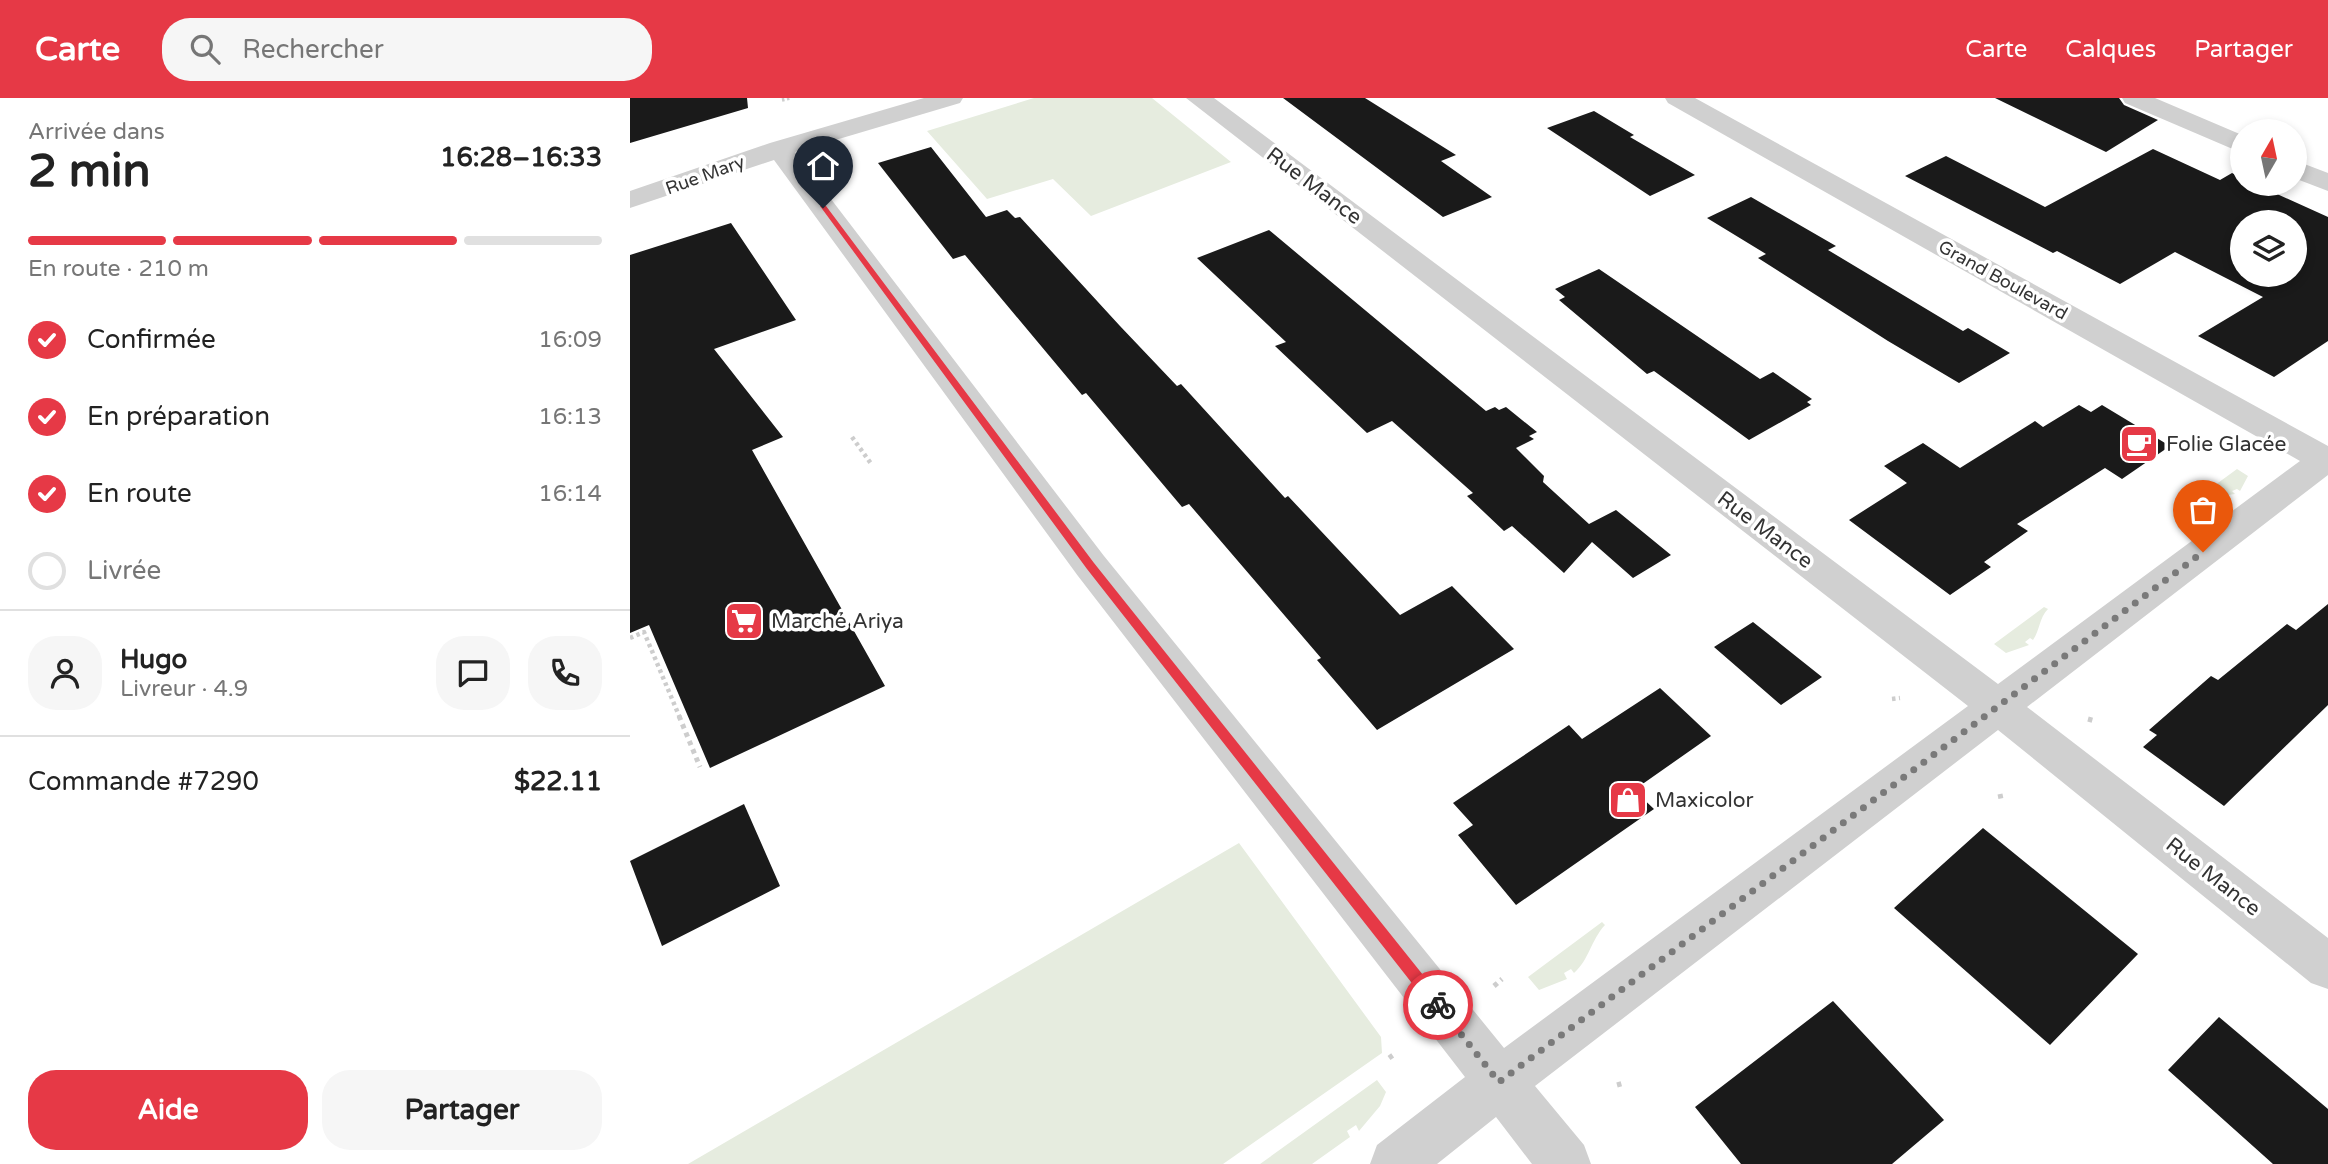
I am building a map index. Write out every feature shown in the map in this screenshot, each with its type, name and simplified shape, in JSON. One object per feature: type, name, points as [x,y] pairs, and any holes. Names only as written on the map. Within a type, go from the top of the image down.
[{"type":"street","name":"Rue Mary","points":[[630,200],[779,149],[951,98]]},
{"type":"street","name":"Rue Mance","points":[[1198,98],[1997,706],[2328,967]]},
{"type":"street","name":"Grand Boulevard","points":[[1677,98],[2327,460]]},
{"type":"street","points":[[2134,98],[2230,140]]},
{"type":"street","points":[[779,149],[1091,566],[1565,1164]]},
{"type":"street","points":[[2307,174],[2328,183]]},
{"type":"street","points":[[1396,1164],[1499,1082],[2327,460]]},
{"type":"path","points":[[782,100],[791,98]]},
{"type":"path","points":[[852,437],[872,465]]},
{"type":"path","points":[[630,638],[643,632],[700,767]]},
{"type":"path","points":[[1892,699],[1900,698]]},
{"type":"path","points":[[2088,719],[2095,721]]},
{"type":"path","points":[[1494,986],[1502,979]]},
{"type":"path","points":[[1389,1058],[1396,1053]]},
{"type":"path","points":[[1617,1085],[1624,1083]]},
{"type":"shaded area","points":[[1034,98],[1152,98],[1231,162],[1091,216],[1053,179],[987,199],[927,131]]},
{"type":"shaded area","points":[[2237,469],[2248,476],[2240,491],[2237,489],[2232,491],[2235,494],[2200,501],[2196,499]]},
{"type":"shaded area","points":[[2044,607],[2048,609],[2033,640],[2030,638],[2025,642],[2029,645],[2006,653],[1994,644]]},
{"type":"shaded area","points":[[1239,843],[1381,1037],[1382,1053],[1223,1164],[688,1164]]},
{"type":"shaded area","points":[[1602,922],[1605,925],[1579,968],[1574,973],[1571,969],[1564,973],[1567,979],[1539,990],[1528,977]]},
{"type":"shaded area","points":[[1377,1080],[1386,1092],[1380,1106],[1359,1131],[1356,1125],[1347,1131],[1350,1137],[1312,1164],[1260,1164]]},
{"type":"building","points":[[630,98],[747,98],[748,108],[630,143]]},
{"type":"building","points":[[1283,98],[1365,98],[1456,155],[1441,161],[1492,197],[1443,217]]},
{"type":"building","points":[[1995,98],[2119,98],[2124,105],[2158,120],[2106,152]]},
{"type":"building","points":[[1594,111],[1634,135],[1630,137],[1695,175],[1650,196],[1547,128]]},
{"type":"building","points":[[931,147],[986,217],[1007,210],[1015,218],[1020,217],[1177,386],[1181,384],[1285,498],[1288,496],[1400,615],[1452,586],[1514,649],[1377,730],[1317,660],[1321,658],[1189,504],[1182,507],[1086,393],[1082,395],[965,255],[953,259],[878,163]]},
{"type":"building","points":[[2153,149],[2220,180],[2230,174],[2230,196],[2282,196],[2328,217],[2328,341],[2274,377],[2198,336],[2263,297],[2243,287],[2307,287],[2307,210],[2230,210],[2230,280],[2175,252],[2120,284],[2057,251],[2053,253],[1905,176],[1946,156],[2045,207]]},
{"type":"building","points":[[1751,197],[1836,246],[1828,250],[1963,331],[1968,328],[2010,353],[1959,383],[1888,341],[1758,258],[1766,254],[1707,218]]},
{"type":"building","points":[[731,223],[796,320],[714,349],[783,437],[752,450],[885,686],[710,768],[649,625],[630,633],[630,255]]},
{"type":"building","points":[[1269,230],[1486,411],[1495,407],[1499,410],[1506,407],[1537,432],[1529,436],[1534,439],[1516,448],[1544,476],[1543,482],[1589,524],[1616,510],[1671,555],[1633,578],[1592,542],[1564,573],[1512,526],[1504,531],[1467,496],[1473,493],[1392,421],[1367,433],[1275,346],[1286,342],[1197,258]]},
{"type":"building","points":[[1599,269],[1760,379],[1773,372],[1812,399],[1807,402],[1811,405],[1749,440],[1654,371],[1647,374],[1559,300],[1565,297],[1555,289]]},
{"type":"building","points":[[2079,405],[2091,412],[2102,405],[2170,446],[2122,479],[2105,468],[2017,524],[2028,531],[1984,562],[1991,567],[1950,595],[1849,520],[1907,483],[1884,466],[1923,443],[1960,468],[2035,421],[2043,427]]},
{"type":"building","points":[[2328,604],[2328,705],[2224,806],[2143,747],[2157,735],[2149,730],[2211,676],[2218,680],[2287,624],[2296,630]]},
{"type":"building","points":[[1753,622],[1822,677],[1781,705],[1714,647]]},
{"type":"building","points":[[1660,688],[1711,736],[1634,790],[1654,809],[1516,905],[1458,835],[1473,825],[1453,803],[1569,725],[1582,739]]},
{"type":"building","points":[[744,804],[780,886],[662,946],[630,861]]},
{"type":"building","points":[[1983,828],[2138,954],[2050,1045],[1894,908]]},
{"type":"building","points":[[1833,1001],[1944,1120],[1892,1164],[1741,1164],[1695,1107]]},
{"type":"building","points":[[2219,1017],[2328,1109],[2328,1164],[2273,1164],[2168,1070]]},
{"type":"way so far","points":[[1438,1005],[1499,1082],[2203,552]]},
{"type":"place","name":"Folie Glacée","points":[[2139,444]]},
{"type":"place","name":"Marché Ariya","points":[[744,621]]},
{"type":"place","name":"Maxicolor","points":[[1628,800]]},
{"type":"route","points":[[823,208],[1091,566],[1438,1005]]}]
